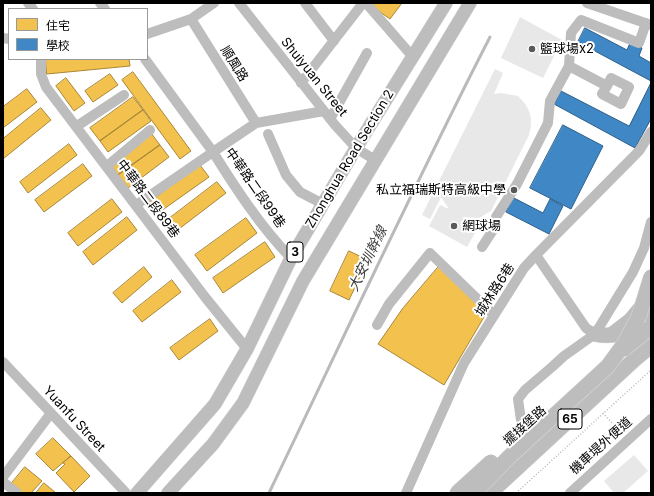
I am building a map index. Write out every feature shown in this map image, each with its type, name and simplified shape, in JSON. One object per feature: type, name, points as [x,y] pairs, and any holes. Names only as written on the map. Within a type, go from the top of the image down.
[{"type":"highway","points":[[608,366],[624,344],[638,316],[651,277]]},
{"type":"highway","points":[[600,335],[616,335],[635,327],[651,312]]},
{"type":"highway","name":"65","points":[[457,493],[536,421],[651,312]]},
{"type":"highway","points":[[473,493],[508,458],[638,339],[651,322]]},
{"type":"highway","points":[[536,421],[651,327]]},
{"type":"highway","name":"65","points":[[490,493],[651,346]]},
{"type":"main road","name":"Zhonghua Road Section 2","points":[[137,493],[215,404],[247,350],[291,258],[356,148],[446,3]]},
{"type":"main road","name":"Zhonghua Road Section 2","points":[[168,493],[213,444],[243,403],[303,281],[470,3]]},
{"type":"street","points":[[148,34],[191,19],[214,3]]},
{"type":"street","name":"Shuiyuan Street","points":[[238,3],[327,115],[356,148],[375,160]]},
{"type":"street","points":[[305,3],[334,41]]},
{"type":"street","points":[[301,83],[364,3],[412,56]]},
{"type":"street","points":[[482,247],[495,227],[496,218],[517,184],[548,123],[550,101],[569,66],[571,33],[581,20],[639,43],[649,24],[586,3]]},
{"type":"street","name":"順風路","points":[[191,19],[256,123]]},
{"type":"street","points":[[136,204],[256,123],[327,115],[367,53]]},
{"type":"street","name":"中華路二段89巷","points":[[41,60],[41,74],[46,87],[247,350]]},
{"type":"street","points":[[146,60],[213,152]]},
{"type":"street","points":[[569,66],[607,86]]},
{"type":"street","points":[[77,126],[124,95]]},
{"type":"street","points":[[107,166],[150,130]]},
{"type":"street","name":"城林路6巷","points":[[406,493],[464,363],[524,268],[536,254],[639,151],[651,132]]},
{"type":"street","points":[[268,134],[286,175],[300,192],[323,204]]},
{"type":"street","name":"中華路二段99巷","points":[[213,152],[242,197],[291,258]]},
{"type":"street","points":[[600,335],[644,248],[651,222]]},
{"type":"street","points":[[377,325],[389,304],[430,253],[494,315]]},
{"type":"street","points":[[536,254],[586,328],[600,335]]},
{"type":"street","points":[[533,436],[521,420],[518,399],[525,390],[552,368],[569,360],[600,335],[629,318],[651,292]]},
{"type":"street","name":"擺接堡路","points":[[473,493],[533,436],[651,332]]},
{"type":"street","name":"Yuanfu Street","points":[[3,362],[126,493]]},
{"type":"street","points":[[3,477],[51,413]]},
{"type":"street","name":"機車堤外便道","points":[[570,493],[651,419]]},
{"type":"street","points":[[3,482],[17,493]]},
{"type":"path","points":[[516,493],[651,370]]},
{"type":"path","points":[[603,413],[618,430]]},
{"type":"shaded area","name":"籃球場x2","points":[[520,17],[562,40],[543,78],[501,58]]},
{"type":"shaded area","points":[[495,69],[503,73],[494,94],[501,93],[518,96],[528,109],[531,124],[529,135],[491,211],[479,218],[462,217],[479,226],[467,247],[429,226],[440,205],[449,209],[441,197],[430,219],[422,215]]},
{"type":"shaded area","points":[[634,455],[648,471],[623,493],[614,493],[604,481]]},
{"type":"building: 住宅","points":[[372,3],[402,3],[390,19],[370,5]]},
{"type":"building: 住宅","points":[[46,60],[129,60],[130,66],[47,74]]},
{"type":"building: 住宅","points":[[133,72],[191,151],[180,159],[122,80]]},
{"type":"building: 住宅","points":[[110,74],[118,85],[93,102],[85,91]]},
{"type":"building: 住宅","points":[[66,78],[85,103],[74,111],[56,86]]},
{"type":"building: 住宅","points":[[27,89],[37,102],[3,128],[3,107]]},
{"type":"building: 住宅","points":[[133,97],[143,110],[100,141],[90,128]]},
{"type":"building: 住宅","points":[[41,108],[51,120],[3,159],[3,139]]},
{"type":"building: 住宅","points":[[143,110],[151,121],[108,152],[100,141]]},
{"type":"building: 住宅","points":[[151,133],[160,145],[118,175],[110,164]]},
{"type":"building: 住宅","points":[[69,144],[77,155],[28,193],[20,182]]},
{"type":"building: 住宅","points":[[160,145],[169,157],[128,188],[118,175]]},
{"type":"building: 住宅","points":[[83,164],[92,176],[44,212],[35,200]]},
{"type":"building: 住宅","points":[[200,165],[209,177],[154,216],[146,205]]},
{"type":"building: 住宅","points":[[217,182],[226,193],[175,232],[166,221]]},
{"type":"building: 住宅","points":[[112,199],[122,212],[78,246],[68,233]]},
{"type":"building: 住宅","points":[[127,217],[137,230],[93,265],[83,252]]},
{"type":"building: 住宅","points":[[246,218],[257,233],[207,271],[195,255]]},
{"type":"building: 住宅","points":[[265,242],[275,257],[223,293],[213,278]]},
{"type":"building: 住宅","points":[[349,251],[368,260],[349,300],[330,291]]},
{"type":"building: 住宅","points":[[440,265],[487,312],[444,385],[378,344],[403,308]]},
{"type":"building: 住宅","points":[[144,267],[152,277],[122,303],[113,293]]},
{"type":"building: 住宅","points":[[172,280],[181,292],[142,322],[133,311]]},
{"type":"building: 住宅","points":[[210,319],[218,331],[179,360],[170,348]]},
{"type":"building: 住宅","points":[[53,438],[71,456],[53,471],[36,454]]},
{"type":"building: 住宅","points":[[71,456],[90,476],[74,492],[56,473],[65,464],[63,463]]},
{"type":"building: 住宅","points":[[25,467],[42,481],[31,493],[22,493],[11,484]]},
{"type":"building: 住宅","points":[[44,483],[56,493],[36,493]]},
{"type":"building: 學校","points":[[585,28],[627,50],[630,43],[642,48],[639,56],[651,63],[651,81],[578,42]]},
{"type":"building: 學校","points":[[651,83],[651,119],[635,148],[554,104],[561,91],[629,126]]},
{"type":"building: 學校","points":[[563,125],[603,146],[571,209],[530,188]]},
{"type":"building: 學校","points":[[514,198],[543,213],[550,199],[563,206],[549,234],[506,212]]},
{"type":"waterway","name":"大安圳幹線","points":[[269,493],[405,207],[490,37]]},
{"type":"place","name":"籃球場x2","points":[[532,49]]},
{"type":"place","name":"私立福瑞斯特高級中學","points":[[514,190]]},
{"type":"place","name":"網球場","points":[[454,226]]}]
